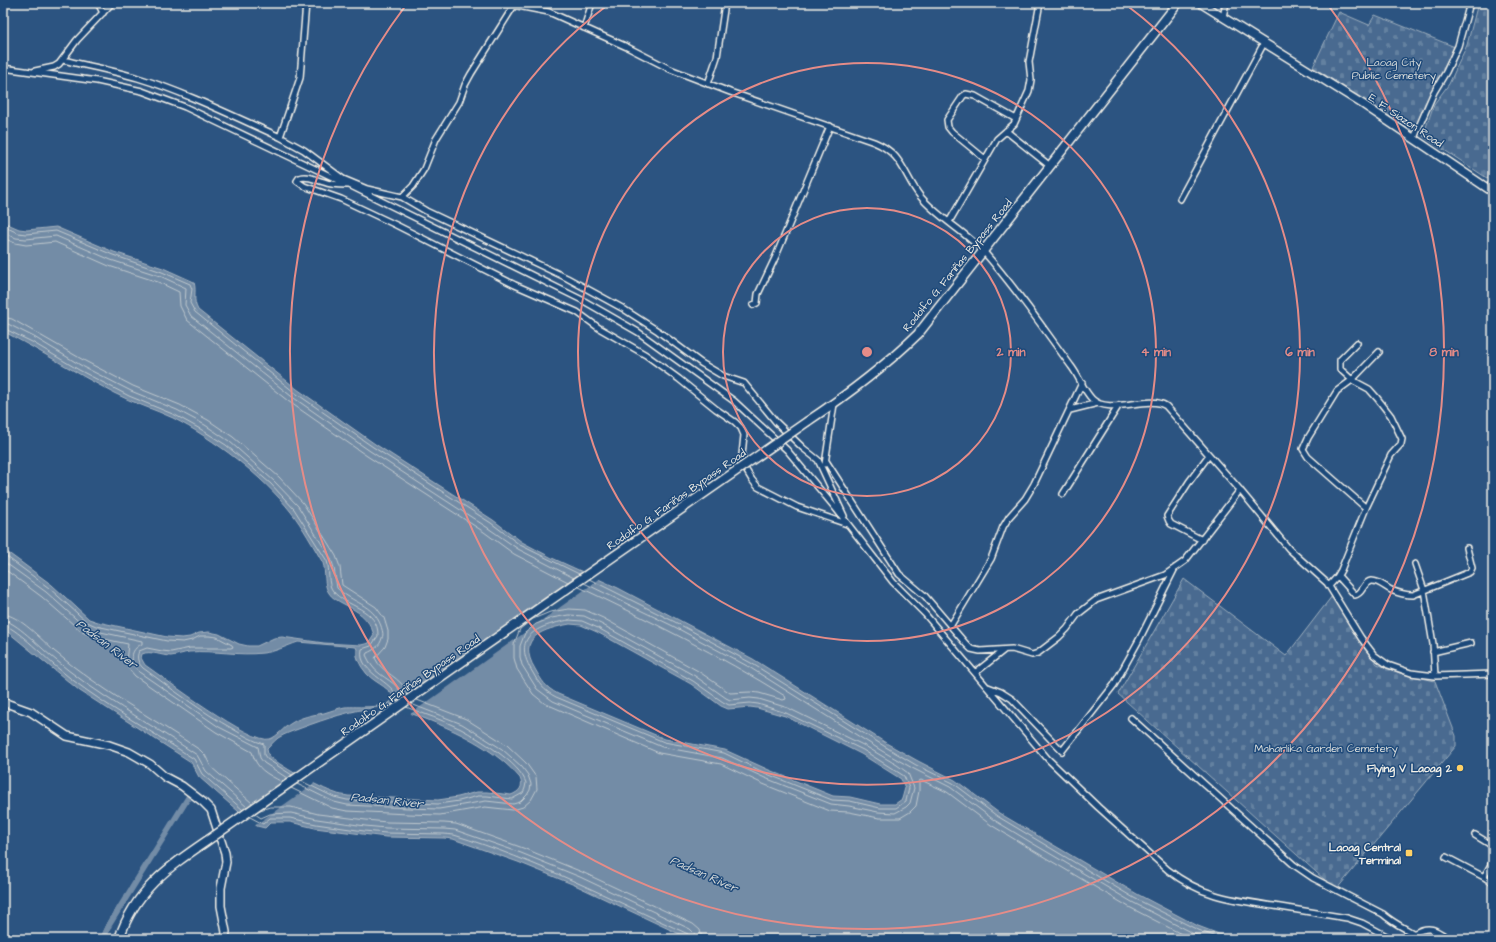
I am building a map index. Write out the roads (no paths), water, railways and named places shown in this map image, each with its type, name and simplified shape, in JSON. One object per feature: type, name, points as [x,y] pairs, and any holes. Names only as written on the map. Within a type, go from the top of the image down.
[{"type":"main road","name":"Rodolfo G. Fariñas Bypass Road","points":[[120,939],[131,911],[150,884],[174,863],[472,654],[834,404],[885,364],[918,334],[1178,3]]},
{"type":"street","points":[[98,3],[103,13]]},
{"type":"street","points":[[34,72],[54,67],[63,60],[73,44],[112,3]]},
{"type":"street","points":[[280,137],[300,78],[306,3]]},
{"type":"street","points":[[502,3],[549,12],[627,47],[670,69],[708,84],[874,142],[892,152],[920,196],[984,251],[1027,305],[1075,370],[1089,395],[1098,403],[1106,406],[1152,403],[1163,404],[1240,490],[1289,549],[1320,575],[1329,586],[1361,638],[1374,655],[1388,665],[1412,673],[1435,676],[1493,674]]},
{"type":"street","points":[[584,28],[592,3]]},
{"type":"street","points":[[708,84],[717,57],[724,3]]},
{"type":"street","points":[[949,222],[997,139],[1014,124],[1031,85],[1029,62],[1040,3]]},
{"type":"street","name":"E. F. Siazon Road","points":[[1200,3],[1414,138],[1493,192]]},
{"type":"street","points":[[1223,17],[1226,3]]},
{"type":"street","points":[[1414,138],[1434,92],[1446,72],[1458,46],[1470,3]]},
{"type":"street","points":[[402,197],[413,186],[424,170],[436,138],[459,102],[471,74],[514,5]]},
{"type":"street","points":[[1180,199],[1264,43]]},
{"type":"street","points":[[63,60],[137,78],[190,97],[280,137],[304,150],[337,175],[356,184],[402,197],[567,278],[622,308],[723,376],[744,382],[776,422],[818,460],[848,524]]},
{"type":"street","points":[[3,68],[97,81],[142,91],[185,106],[584,301],[638,332],[734,401],[787,450],[848,524],[893,582],[925,614],[1048,758],[1098,807],[1180,880],[1206,893],[1227,899],[1347,918],[1362,923],[1392,939]]},
{"type":"street","points":[[985,159],[948,127],[947,120],[963,96],[966,94],[975,96],[1016,119]]},
{"type":"street","points":[[753,305],[757,303],[758,294],[776,256],[830,126]]},
{"type":"street","points":[[1006,131],[1050,166]]},
{"type":"street","points":[[356,184],[349,185],[325,183],[309,177],[298,178],[297,181],[304,186],[340,199],[396,225],[515,285],[577,312],[599,328],[646,355],[679,378],[716,410],[735,422],[741,428],[744,435],[742,454],[746,470],[758,487],[797,507],[848,524]]},
{"type":"street","points":[[1329,586],[1338,576],[1366,508],[1391,455],[1401,444],[1402,439],[1391,416],[1377,398],[1369,389],[1352,380],[1340,369],[1340,360],[1357,343]]},
{"type":"street","points":[[1366,508],[1308,457],[1303,449],[1308,438],[1337,391],[1352,380],[1379,352]]},
{"type":"street","points":[[951,625],[991,559],[1003,527],[1009,517],[1025,499],[1034,484],[1082,383]]},
{"type":"street","points":[[1070,410],[1098,403]]},
{"type":"street","points":[[824,470],[834,404]]},
{"type":"street","points":[[1063,494],[1119,405]]},
{"type":"street","points":[[1202,540],[1171,524],[1168,516],[1189,482],[1209,455]]},
{"type":"street","points":[[826,461],[899,574],[925,596],[966,644],[975,650],[987,651],[1012,649],[1032,655],[1038,653],[1059,637],[1068,629],[1078,614],[1096,600],[1151,580],[1175,568],[1192,554],[1240,490]]},
{"type":"street","points":[[1338,576],[1355,596],[1360,594],[1366,583],[1370,581],[1377,582],[1406,595],[1413,595],[1470,572],[1472,568],[1467,548]]},
{"type":"street","points":[[1415,564],[1424,590],[1435,676]]},
{"type":"street","points":[[987,687],[1001,692],[1012,699],[1062,751],[1114,685],[1139,640],[1175,568]]},
{"type":"street","points":[[1433,652],[1470,642]]},
{"type":"street","points":[[975,673],[1005,649]]},
{"type":"street","points":[[3,702],[31,712],[67,736],[109,745],[129,752],[150,764],[165,777],[182,786],[211,810],[225,853],[226,862],[221,888],[221,906],[225,925],[225,939]]},
{"type":"street","points":[[1131,718],[1294,865],[1313,878],[1383,914],[1390,920],[1415,933],[1422,939]]},
{"type":"street","points":[[1475,835],[1493,846]]},
{"type":"street","points":[[1446,857],[1493,883]]},
{"type":"street","points":[[1484,877],[1493,861]]},
{"type":"street","points":[[1415,933],[1423,929],[1430,928],[1440,932],[1449,939]]},
{"type":"water","name":"Padsan River","points":[[3,222],[19,229],[27,230],[56,227],[114,252],[163,268],[194,282],[195,303],[198,310],[297,389],[375,444],[493,520],[522,542],[552,558],[618,588],[753,659],[886,743],[955,780],[999,813],[1137,894],[1198,926],[1232,939],[690,939],[577,886],[518,862],[453,839],[386,837],[315,828],[290,822],[271,822],[265,828],[257,826],[199,777],[191,762],[80,691],[3,628],[3,549],[52,585],[89,619],[167,637],[182,638],[209,632],[219,634],[239,644],[248,646],[257,646],[274,638],[282,637],[324,643],[361,645],[369,643],[374,635],[372,629],[362,615],[330,595],[325,582],[323,563],[300,524],[279,498],[236,459],[205,436],[173,418],[114,393],[3,331]],"holes":[[[570,624],[581,625],[597,632],[691,684],[721,706],[728,709],[750,707],[785,716],[861,754],[901,779],[905,788],[902,799],[895,804],[880,804],[850,797],[833,796],[725,750],[665,739],[558,694],[547,686],[540,677],[530,658],[529,649],[535,636],[560,626]],[[298,642],[356,647],[357,658],[363,669],[371,678],[388,690],[394,698],[391,702],[379,706],[345,707],[306,717],[287,726],[276,736],[270,739],[260,738],[228,722],[188,696],[145,665],[141,658],[142,654],[145,653],[167,656],[189,652],[254,654],[276,650]],[[385,707],[405,711],[443,726],[479,744],[511,768],[520,778],[520,789],[511,795],[477,792],[438,800],[348,796],[337,794],[310,782],[289,770],[268,754],[267,749],[277,739],[286,734],[330,718],[367,709]]]},
{"type":"waterway","points":[[103,939],[109,925],[188,798]]},
{"type":"place","name":"Flying V Laoag 2","points":[[1460,768]]},
{"type":"place","name":"Laoag Central Terminal","points":[[1409,853]]},
{"type":"park label","name":"Laoag City Public Cemetery","points":[[1394,68]]},
{"type":"park label","name":"Maharlika Garden Cemetery","points":[[1326,748]]}]
